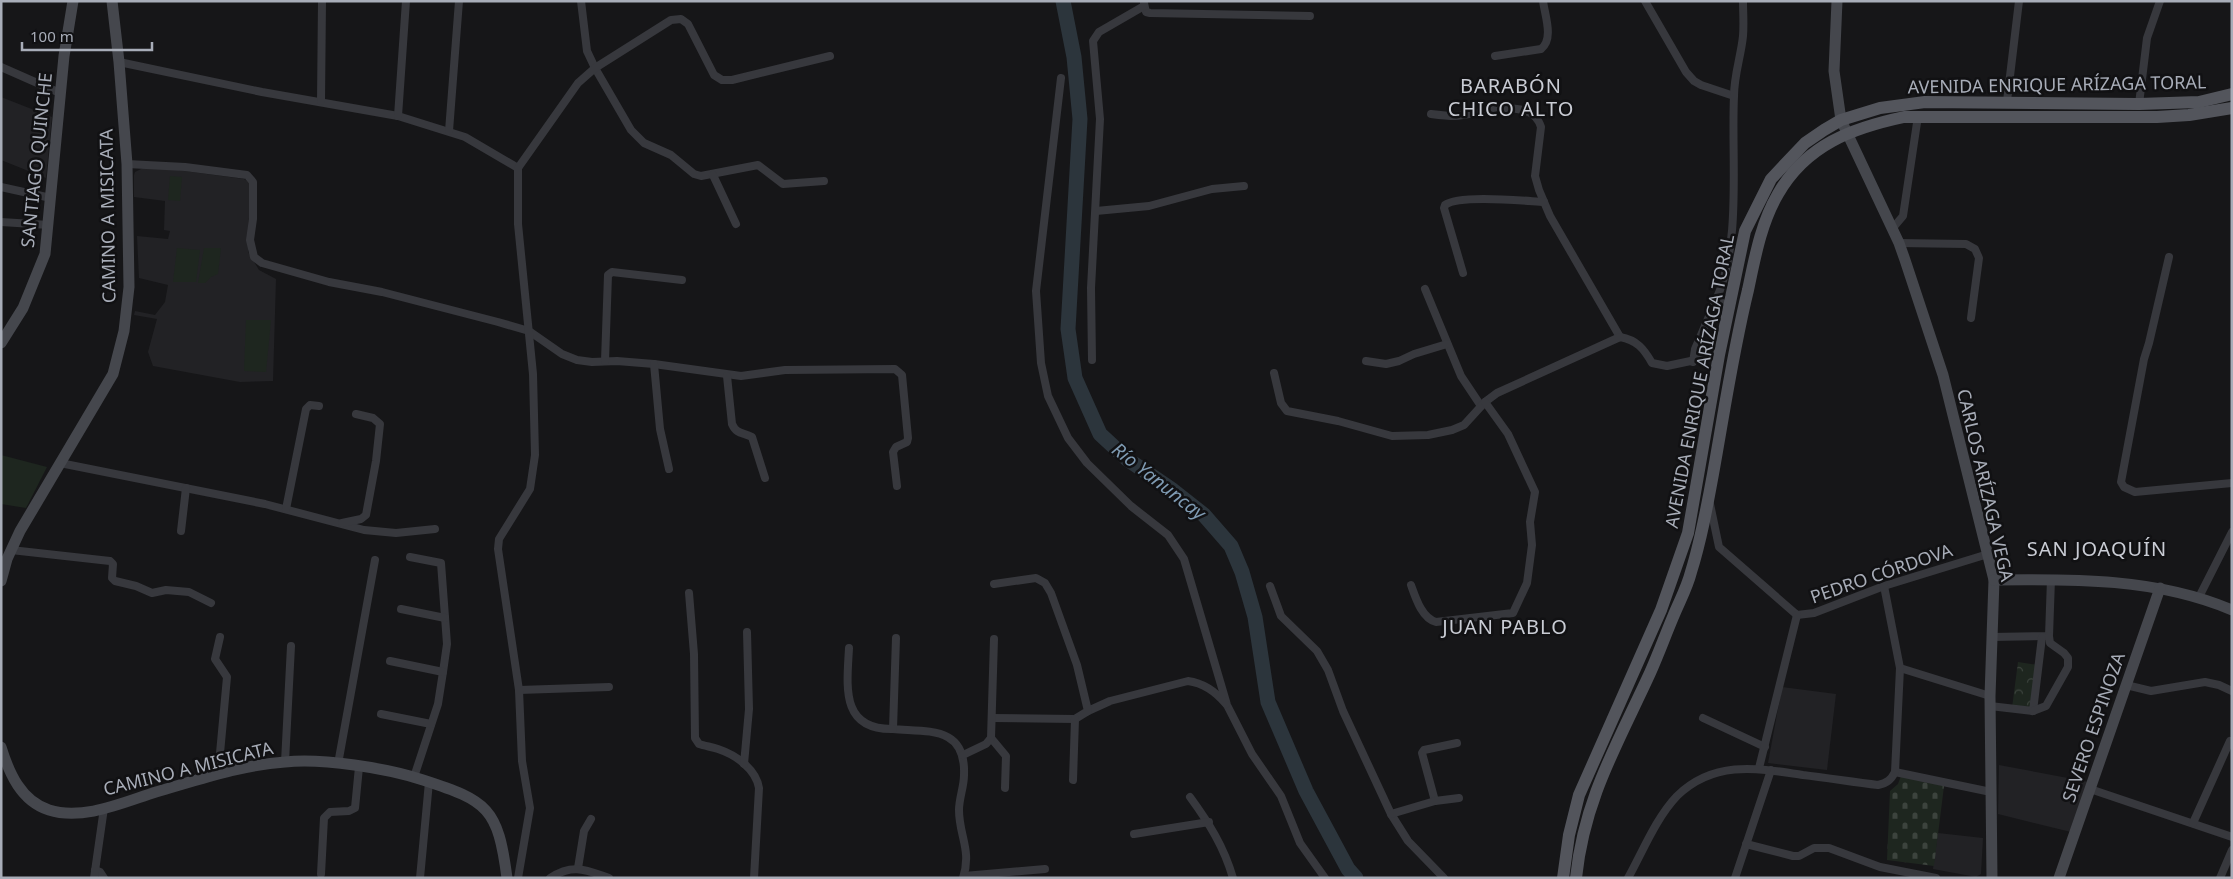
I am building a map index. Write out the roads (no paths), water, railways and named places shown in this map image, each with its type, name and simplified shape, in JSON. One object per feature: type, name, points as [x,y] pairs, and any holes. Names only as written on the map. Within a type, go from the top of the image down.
[{"type":"main road","name":"AVENIDA ENRIQUE ARÍZAGA TORAL","points":[[1563,878],[1569,835],[1579,795],[1657,620],[1683,552],[1695,500],[1719,355],[1745,231],[1771,180],[1805,143],[1840,120],[1880,108],[1925,102],[2007,101],[2139,104],[2199,102],[2232,94]]},
{"type":"main road","name":"AVENIDA ENRIQUE ARÍZAGA TORAL","points":[[1576,878],[1582,840],[1591,804],[1604,768],[1650,673],[1691,574],[1709,496],[1743,310],[1758,247],[1767,217],[1778,194],[1792,174],[1820,148],[1845,134],[1872,124],[1904,117],[2157,117],[2189,115],[2232,108]]},
{"type":"street","name":"SANTIAGO QUINCHE","points":[[1,343],[23,308],[45,254],[64,56],[73,1]]},
{"type":"street","name":"CAMINO A MISICATA","points":[[1,581],[11,550],[113,374],[124,331],[130,287],[127,164],[120,62],[112,1]]},
{"type":"street","points":[[321,101],[322,1]]},
{"type":"street","points":[[398,116],[406,1]]},
{"type":"street","points":[[449,131],[459,1]]},
{"type":"street","points":[[581,1],[587,51],[595,68],[637,137],[644,143],[670,155],[694,174],[701,176],[758,165],[784,184],[824,181]]},
{"type":"street","points":[[1495,56],[1541,49],[1546,45],[1548,37],[1544,1]]},
{"type":"street","points":[[1645,1],[1686,72],[1694,81],[1734,96]]},
{"type":"street","points":[[1693,362],[1695,349],[1716,300],[1727,266],[1732,226],[1735,73],[1743,35],[1743,1]]},
{"type":"street","name":"CARLOS ARÍZAGA VEGA","points":[[1837,1],[1834,71],[1840,120],[1845,134],[1899,243],[1943,375],[1994,580],[1990,701],[1992,878]]},
{"type":"street","points":[[2007,101],[2019,1]]},
{"type":"street","points":[[2139,104],[2147,38],[2160,1]]},
{"type":"street","points":[[1092,360],[1091,288],[1100,119],[1093,41],[1099,32],[1144,4],[1146,12],[1150,14],[1310,16]]},
{"type":"street","points":[[518,878],[530,808],[522,761],[519,690],[498,549],[499,539],[530,489],[535,455],[533,383],[518,224],[518,168],[578,83],[595,68],[671,20],[681,19],[688,24],[714,74],[722,80],[732,80],[830,56]]},
{"type":"street","points":[[120,62],[262,92],[398,116],[465,137],[518,168]]},
{"type":"street","points":[[1,67],[60,94]]},
{"type":"street","points":[[1061,78],[1036,291],[1041,364],[1048,396],[1068,438],[1087,463],[1131,506],[1168,535],[1178,547],[1184,559],[1227,705],[1252,754],[1281,796],[1300,842],[1325,878]]},
{"type":"street","points":[[1431,114],[1454,116],[1505,108],[1534,113],[1539,119],[1541,127],[1535,176],[1544,202],[1620,337]]},
{"type":"street","points":[[1892,229],[1903,216],[1918,116]]},
{"type":"street","points":[[127,164],[185,167],[247,176],[253,182],[253,219],[250,240],[254,257],[262,263],[329,282],[382,292],[529,331],[562,354],[577,360],[654,364],[727,376],[752,375],[785,370],[890,368],[899,371],[903,382],[908,438],[907,442],[896,447],[893,452],[897,486]]},
{"type":"street","points":[[713,175],[736,224]]},
{"type":"street","points":[[1096,211],[1149,206],[1212,189],[1244,186]]},
{"type":"street","points":[[1,187],[51,198]]},
{"type":"street","points":[[1462,273],[1444,208],[1448,202],[1499,199],[1544,202]]},
{"type":"street","points":[[1,222],[48,225]]},
{"type":"street","points":[[1899,243],[1966,244],[1975,249],[1979,258],[1971,318]]},
{"type":"street","points":[[2169,257],[2144,359],[2122,482],[2124,487],[2135,492],[2232,482]]},
{"type":"street","points":[[605,361],[608,275],[612,272],[682,280]]},
{"type":"street","points":[[1411,586],[1430,621],[1436,622],[1513,613],[1528,583],[1532,544],[1530,522],[1535,492],[1508,434],[1461,376],[1425,289]]},
{"type":"street","points":[[1716,300],[1743,310]]},
{"type":"street","points":[[1274,373],[1281,403],[1287,411],[1338,421],[1392,436],[1428,435],[1452,430],[1464,425],[1496,393],[1620,337],[1632,339],[1644,349],[1652,363],[1667,366],[1719,355]]},
{"type":"street","points":[[1366,361],[1386,364],[1447,344]]},
{"type":"street","points":[[654,364],[660,429],[668,469]]},
{"type":"street","points":[[727,376],[732,424],[735,431],[752,437],[765,478]]},
{"type":"street","points":[[286,509],[306,409],[310,405],[319,406]]},
{"type":"street","points":[[340,523],[361,519],[366,515],[376,461],[380,424],[373,418],[356,414]]},
{"type":"street","points":[[60,463],[286,509],[364,530],[396,533],[435,529]]},
{"type":"street","points":[[181,531],[186,488]]},
{"type":"street","name":"PEDRO CÓRDOVA","points":[[1709,496],[1719,547],[1797,615],[1814,613],[1884,586],[1988,554]]},
{"type":"street","points":[[2199,598],[2232,532]]},
{"type":"street","points":[[11,550],[110,561],[113,564],[112,578],[115,581],[136,586],[152,593],[166,590],[189,592],[211,603]]},
{"type":"street","points":[[410,557],[441,563],[447,644],[438,704],[414,777]]},
{"type":"street","points":[[338,764],[376,560]]},
{"type":"street","points":[[994,584],[1036,578],[1045,583],[1052,593],[1077,665],[1088,711]]},
{"type":"street","points":[[1994,580],[2051,579],[2160,588],[2199,598],[2232,610]]},
{"type":"street","points":[[2033,711],[2045,636],[2051,579]]},
{"type":"street","points":[[1270,586],[1281,616],[1317,651],[1328,670],[1343,711],[1391,814],[1408,841],[1444,878]]},
{"type":"street","points":[[1628,878],[1654,829],[1676,798],[1691,784],[1728,770],[1744,767],[1759,768],[1878,785],[1892,779],[1895,772],[1900,668],[1884,586]]},
{"type":"street","name":"SEVERO ESPINOZA","points":[[2059,878],[2160,588]]},
{"type":"street","points":[[689,593],[694,654],[695,738],[699,744],[718,748],[744,764],[757,778],[759,788],[754,878]]},
{"type":"street","points":[[401,609],[445,618]]},
{"type":"street","points":[[1759,768],[1797,615]]},
{"type":"street","points":[[744,764],[749,709],[746,632]]},
{"type":"street","points":[[1900,668],[1990,701],[2033,711],[2046,706],[2068,668],[2068,658],[2050,643],[2045,636]]},
{"type":"street","points":[[1991,637],[2045,636]]},
{"type":"street","points":[[218,775],[227,677],[215,659],[220,638]]},
{"type":"street","points":[[893,729],[896,638]]},
{"type":"street","points":[[963,755],[986,744],[991,738],[994,639]]},
{"type":"street","points":[[285,762],[291,646]]},
{"type":"street","points":[[850,648],[847,686],[849,703],[853,713],[860,720],[873,726],[943,733],[951,737],[963,755],[964,775],[959,809],[968,853],[964,877],[1045,869]]},
{"type":"street","points":[[390,661],[443,672]]},
{"type":"street","points":[[992,718],[1075,718],[1110,702],[1188,681],[1196,682],[1210,689],[1227,705]]},
{"type":"street","points":[[2126,685],[2150,691],[2205,682],[2232,691]]},
{"type":"street","points":[[519,690],[609,686]]},
{"type":"street","points":[[381,714],[431,724]]},
{"type":"street","points":[[1073,780],[1075,718]]},
{"type":"street","points":[[1703,718],[1764,747]]},
{"type":"street","points":[[991,738],[1006,756],[1005,788]]},
{"type":"street","points":[[2193,824],[2230,741]]},
{"type":"street","points":[[1436,801],[1422,753],[1424,750],[1457,743]]},
{"type":"street","name":"CAMINO A MISICATA","points":[[1,747],[18,785],[29,799],[50,810],[70,813],[104,808],[218,775],[285,762],[338,764],[414,777],[467,795],[488,811],[500,836],[507,878]]},
{"type":"street","points":[[321,874],[324,818],[330,812],[349,811],[355,808],[359,767]]},
{"type":"street","points":[[1735,878],[1771,770]]},
{"type":"street","points":[[1895,772],[1991,792]]},
{"type":"street","points":[[420,878],[429,782]]},
{"type":"street","points":[[2090,789],[2232,837]]},
{"type":"street","points":[[1190,797],[1209,822],[1226,852],[1234,878]]},
{"type":"street","points":[[1391,814],[1436,801],[1459,798]]},
{"type":"street","points":[[104,808],[95,874],[100,872],[104,878]]},
{"type":"street","points":[[578,868],[584,831],[591,819]]},
{"type":"street","points":[[1134,834],[1209,822]]},
{"type":"street","points":[[1746,844],[1793,856],[1799,856],[1814,848],[1829,848],[1880,866],[1936,878]]},
{"type":"street","points":[[2220,878],[2232,850]]},
{"type":"street","points":[[550,878],[568,869],[578,868],[610,878]]},
{"type":"waterway","name":"Río Yanuncay","points":[[1063,1],[1074,57],[1080,119],[1068,329],[1075,378],[1100,434],[1127,459],[1171,489],[1204,515],[1231,546],[1242,572],[1255,617],[1268,702],[1306,791],[1348,869],[1356,878]]},
{"type":"district","name":"BARABÓN CHICO ALTO","points":[[1511,96]]},
{"type":"district","name":"SAN JOAQUÍN","points":[[2097,548]]},
{"type":"district","name":"JUAN PABLO","points":[[1505,626]]}]
